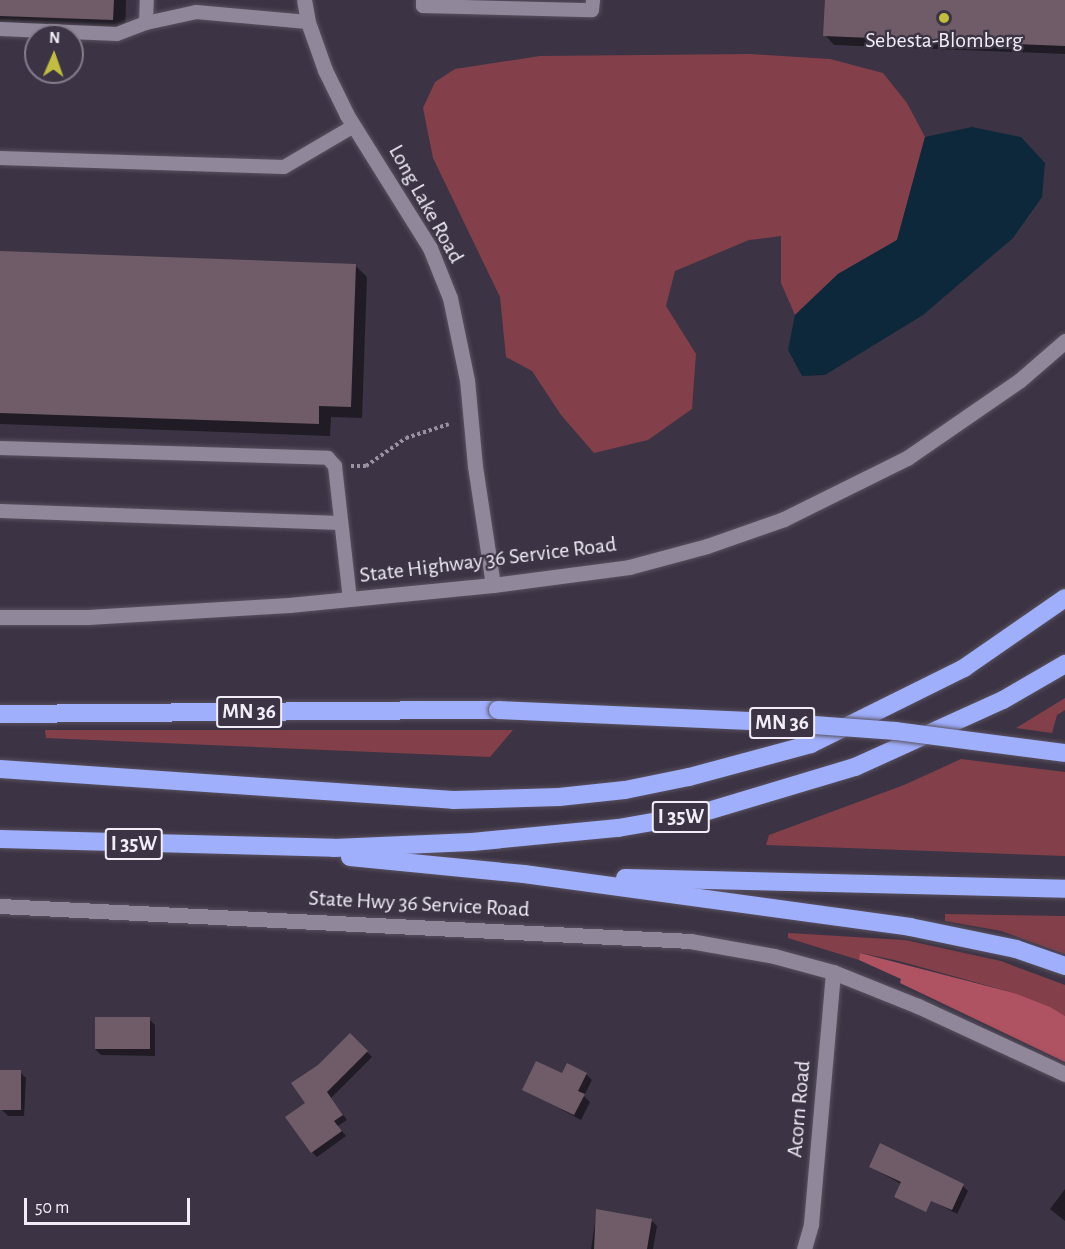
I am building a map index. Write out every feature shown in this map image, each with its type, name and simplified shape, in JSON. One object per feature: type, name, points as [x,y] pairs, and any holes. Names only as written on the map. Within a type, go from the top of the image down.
[{"type":"highway","name":"I 35W","points":[[0,769],[453,800],[559,797],[625,790],[689,777],[811,744],[964,668],[1065,598]]},
{"type":"highway","name":"I 35W","points":[[0,839],[267,849],[536,837],[698,814],[855,767],[1003,700],[1065,664]]},
{"type":"highway","name":"MN 36","points":[[0,714],[498,710],[773,722],[896,731],[1065,753]]},
{"type":"highway","points":[[267,849],[524,874],[910,927],[1016,949],[1065,966]]},
{"type":"highway","points":[[524,874],[1065,889]]},
{"type":"street","name":"Long Lake Road","points":[[304,0],[308,22],[325,70],[354,126],[430,248],[450,298],[467,380],[475,466],[493,585]]},
{"type":"street","name":"State Highway 36 Service Road","points":[[0,617],[100,616],[350,599],[493,585],[629,567],[707,546],[784,519],[843,492],[934,441],[1020,380],[1065,340]]},
{"type":"street","name":"State Hwy 36 Service Road","points":[[0,906],[690,941],[774,956],[833,972],[918,1006],[1065,1074]]},
{"type":"street","name":"Acorn Road","points":[[804,1249],[811,1224],[833,972]]},
{"type":"lane","points":[[146,23],[147,0]]},
{"type":"lane","points":[[423,0],[423,6],[592,10],[592,0]]},
{"type":"lane","points":[[0,29],[117,34],[146,23],[218,7],[308,22]]},
{"type":"lane","points":[[0,158],[284,167],[354,126]]},
{"type":"lane","points":[[0,448],[328,458],[335,466],[350,599]]},
{"type":"lane","points":[[0,511],[341,523]]},
{"type":"path","points":[[335,466],[366,466],[406,438],[449,424]]},
{"type":"shaded area","points":[[750,54],[830,59],[883,73],[907,103],[925,137],[897,240],[838,274],[795,315],[781,283],[781,236],[749,240],[675,271],[666,306],[696,354],[692,409],[648,440],[594,453],[561,415],[532,371],[506,357],[500,297],[433,158],[423,108],[435,82],[455,69],[540,56]]},
{"type":"shaded area","points":[[1065,698],[1065,710],[1057,715],[1052,733],[1016,728]]},
{"type":"shaded area","points":[[45,730],[513,730],[490,757],[46,738]]},
{"type":"shaded area","points":[[961,759],[1065,772],[1065,856],[766,845],[769,835],[904,785]]},
{"type":"shaded area","points":[[945,914],[1065,916],[1065,954],[1001,931],[945,921]]},
{"type":"shaded area","points":[[788,933],[905,940],[1001,961],[1065,985],[1065,1016],[1014,993],[899,961],[861,953],[859,960],[788,938]]},
{"type":"shaded area","points":[[860,953],[1014,993],[1050,1007],[1065,1016],[1065,1062],[900,983],[901,979],[859,960]]},
{"type":"water","points":[[972,127],[1021,137],[1045,163],[1042,197],[1013,238],[923,315],[825,375],[802,376],[788,350],[795,315],[838,274],[897,240],[925,137]]},
{"type":"building","points":[[0,0],[114,0],[113,20],[0,16]]},
{"type":"building","name":"Sebesta-Blomberg","points":[[825,0],[1065,0],[1065,46],[823,36]]},
{"type":"building","points":[[0,251],[356,264],[351,407],[319,406],[319,424],[0,413]]},
{"type":"building","points":[[95,1017],[150,1017],[150,1049],[95,1049]]},
{"type":"building","points":[[350,1033],[368,1051],[327,1092],[343,1115],[334,1121],[342,1131],[311,1153],[285,1117],[305,1103],[291,1083],[318,1065]]},
{"type":"building","points":[[536,1061],[562,1073],[567,1063],[587,1073],[578,1091],[585,1094],[574,1115],[522,1090]]},
{"type":"building","points":[[0,1070],[21,1070],[21,1110],[0,1110]]},
{"type":"building","points":[[880,1143],[964,1184],[952,1210],[931,1201],[926,1212],[894,1197],[901,1182],[869,1167]]},
{"type":"building","points":[[596,1209],[652,1219],[647,1249],[594,1249]]},
{"type":"place","name":"Sebesta-Blomberg","points":[[944,18]]}]
